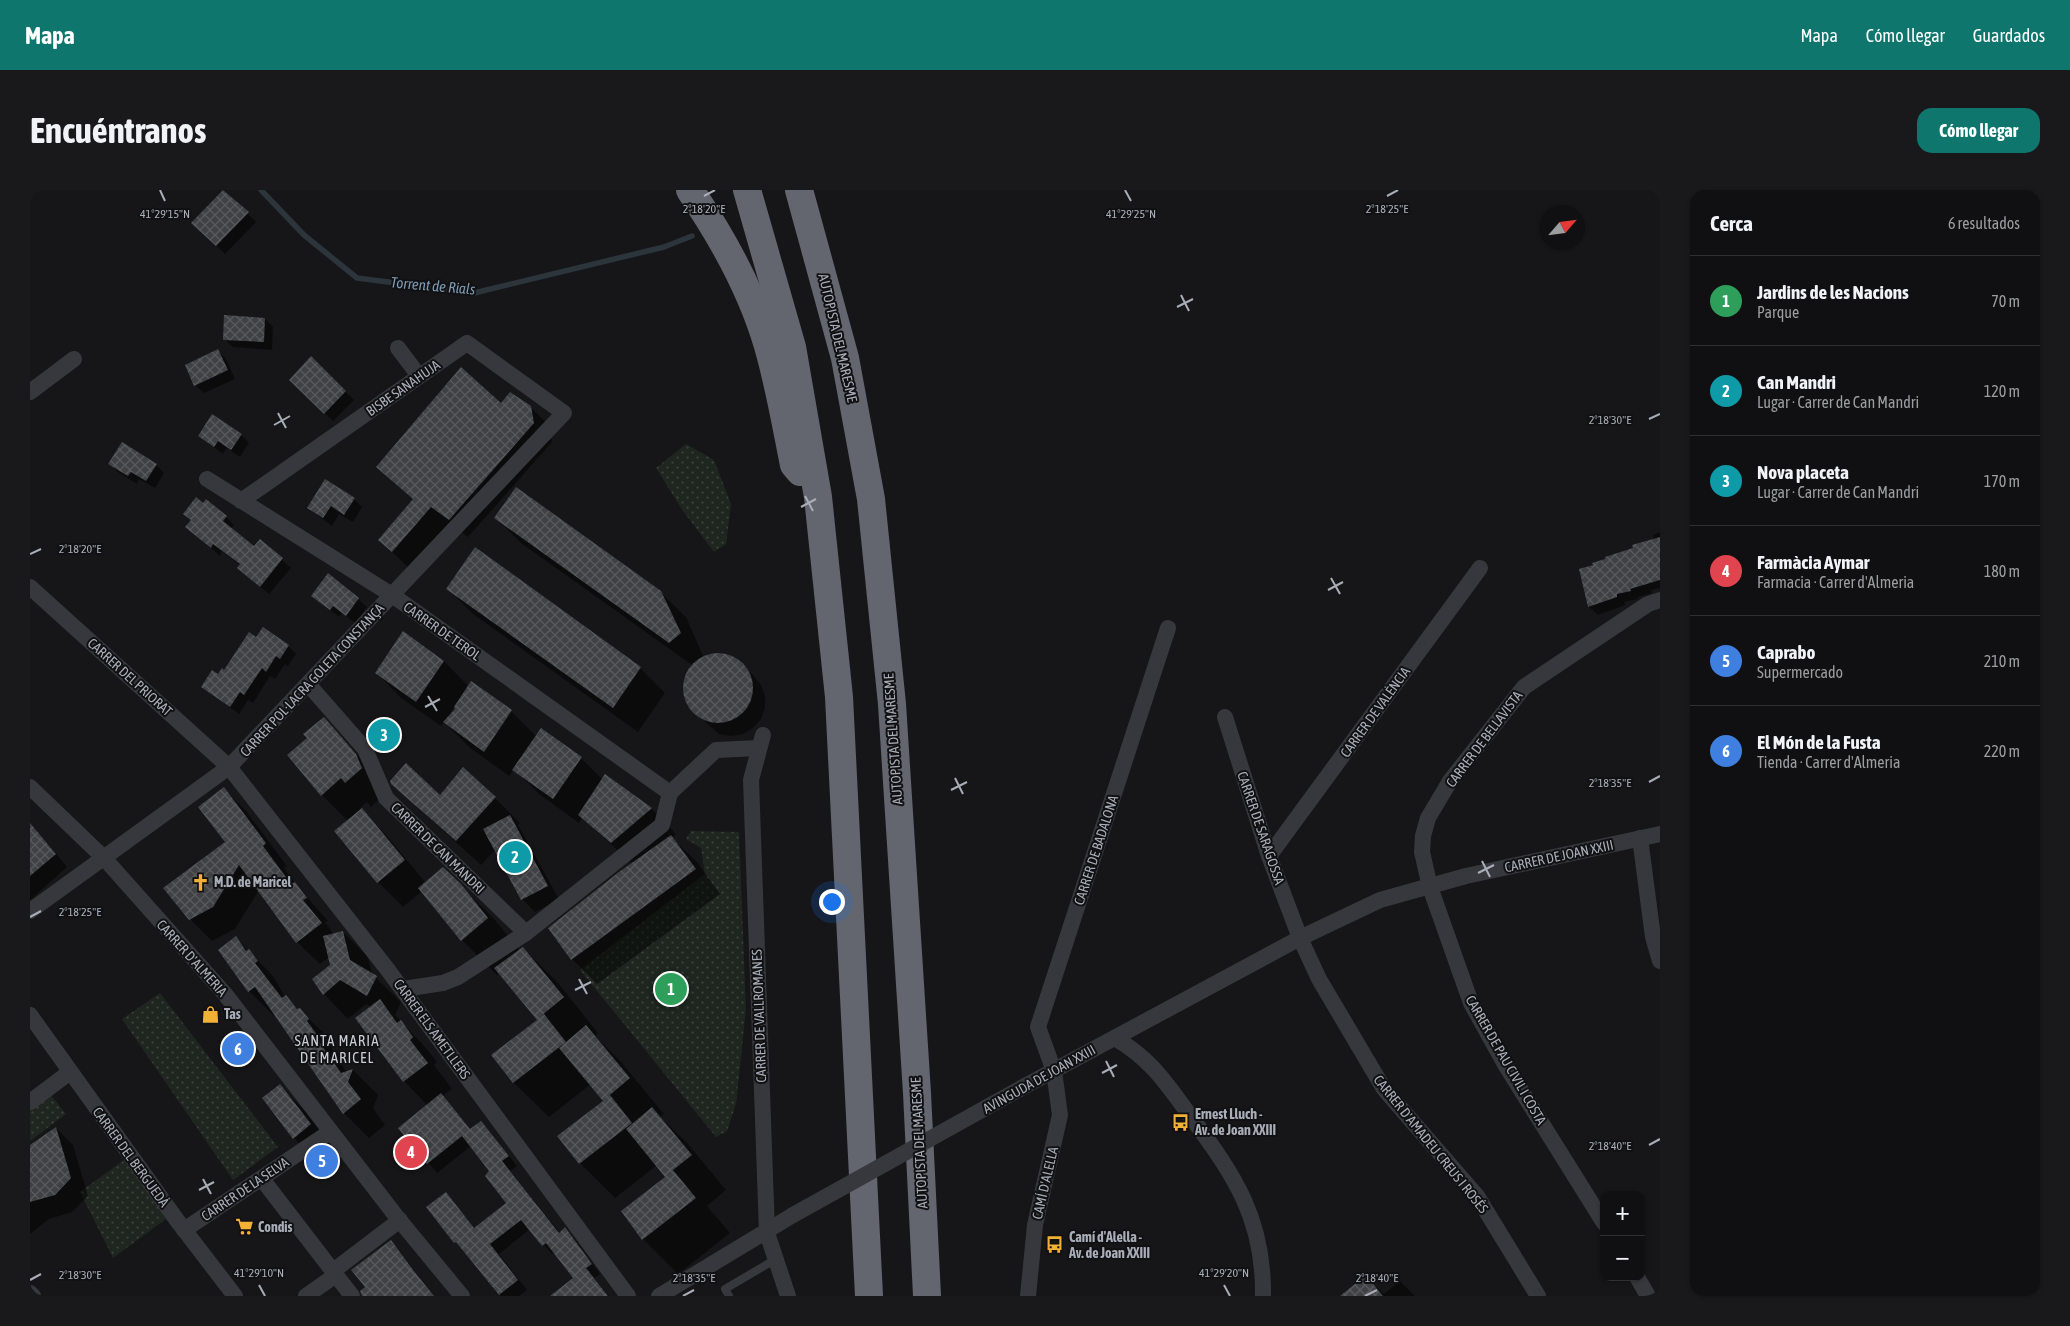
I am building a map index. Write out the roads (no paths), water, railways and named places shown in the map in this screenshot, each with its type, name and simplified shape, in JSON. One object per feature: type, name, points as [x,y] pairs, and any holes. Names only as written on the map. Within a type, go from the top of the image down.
[{"type":"highway","points":[[690,190],[716,232],[749,296],[768,347],[794,464],[818,497]]},
{"type":"highway","points":[[747,190],[792,347],[818,497],[838,697],[869,1296]]},
{"type":"highway","name":"AUTOPISTA DEL MARESME","points":[[799,190],[845,358],[871,499],[892,714],[917,1093],[927,1292]]},
{"type":"street","name":"BISBE SANAHUJA","points":[[241,500],[467,343],[564,413]]},
{"type":"street","points":[[398,348],[419,376]]},
{"type":"street","points":[[30,392],[74,359]]},
{"type":"street","name":"CARRER POL·LACRA GOLETA CONSTANÇA","points":[[30,911],[229,767],[564,413]]},
{"type":"street","name":"CARRER DE TEROL","points":[[207,479],[392,595],[670,793]]},
{"type":"street","name":"CARRER DE VALÈNCIA","points":[[1269,856],[1480,568]]},
{"type":"street","name":"CARRER DEL PRIORAT","points":[[30,586],[229,767]]},
{"type":"street","name":"CARRER DE BELLAVISTA","points":[[1430,886],[1422,852],[1423,836],[1428,818],[1450,781],[1524,687],[1648,604],[1660,600]]},
{"type":"street","name":"CARRER DE BADALONA","points":[[1054,1071],[1038,1026],[1168,628]]},
{"type":"street","name":"CARRER DE CAN MANDRI","points":[[308,684],[365,749],[386,798],[526,933]]},
{"type":"street","name":"CARRER DE SARAGOSSA","points":[[1225,717],[1269,856],[1300,938]]},
{"type":"street","name":"CARRER DE VALLROMANES","points":[[670,793],[716,750],[761,741],[751,780],[767,1233],[788,1296]]},
{"type":"street","name":"CARRER ELS AMETLLERS","points":[[229,767],[403,989],[628,1296]]},
{"type":"street","name":"CARRER D'ALMERIA","points":[[30,787],[104,858],[226,994],[330,1132],[462,1296]]},
{"type":"street","points":[[403,989],[443,983],[458,977],[526,933],[662,825],[670,793]]},
{"type":"street","name":"CARRER DE JOAN XXIII","points":[[1430,886],[1660,834]]},
{"type":"street","points":[[1640,838],[1653,937],[1660,961]]},
{"type":"street","name":"AVINGUDA DE JOAN XXIII","points":[[659,1296],[767,1233],[793,1215],[1025,1086],[1300,938],[1380,900],[1430,886]]},
{"type":"street","name":"CARRER DE PAU CIVIL I COSTA","points":[[1430,886],[1471,1003],[1506,1066],[1600,1218]]},
{"type":"street","name":"CARRER D'AMADEU CREUS I ROSÉS","points":[[1300,938],[1319,979],[1384,1089],[1477,1196],[1538,1296]]},
{"type":"street","name":"CARRER DEL BERGUEDÀ","points":[[30,1015],[184,1230],[234,1296]]},
{"type":"street","points":[[1115,1038],[1138,1052],[1159,1072],[1221,1158],[1242,1193],[1256,1230],[1263,1270],[1263,1296]]},
{"type":"street","name":"CAMÍ D'ALELLA","points":[[1028,1296],[1035,1225],[1060,1115],[1054,1071]]},
{"type":"street","points":[[30,1102],[70,1072]]},
{"type":"street","name":"CARRER DE LA SELVA","points":[[184,1230],[330,1132]]},
{"type":"street","points":[[262,1179],[352,1296]]},
{"type":"street","points":[[306,1296],[400,1220]]},
{"type":"street","points":[[1639,1281],[1648,1296]]},
{"type":"street","points":[[30,1293],[33,1296]]},
{"type":"lane","points":[[729,1296],[724,1289],[776,1259]]},
{"type":"waterway","name":"Torrent de Rials","points":[[261,190],[304,235],[357,278],[474,293],[664,247],[692,236]]},
{"type":"place","name":"Nova placeta","points":[[384,735]]},
{"type":"place","name":"Can Mandri","points":[[515,857]]},
{"type":"place","name":"M.D. de Maricel","points":[[200,882]]},
{"type":"place","name":"Jardins de les Nacions","points":[[671,989]]},
{"type":"place","name":"Tas","points":[[210,1014]]},
{"type":"place","name":"El Món de la Fusta","points":[[238,1049]]},
{"type":"place","name":"Ernest Lluch - Av. de Joan XXIII","points":[[1181,1122]]},
{"type":"place","name":"Farmàcia Aymar","points":[[411,1152]]},
{"type":"place","name":"Caprabo","points":[[322,1161]]},
{"type":"place","name":"Condis","points":[[244,1227]]},
{"type":"place","name":"Camí d'Alella - Av. de Joan XXIII","points":[[1055,1245]]},
{"type":"district","name":"SANTA MARIA DE MARICEL","points":[[337,1050]]}]
